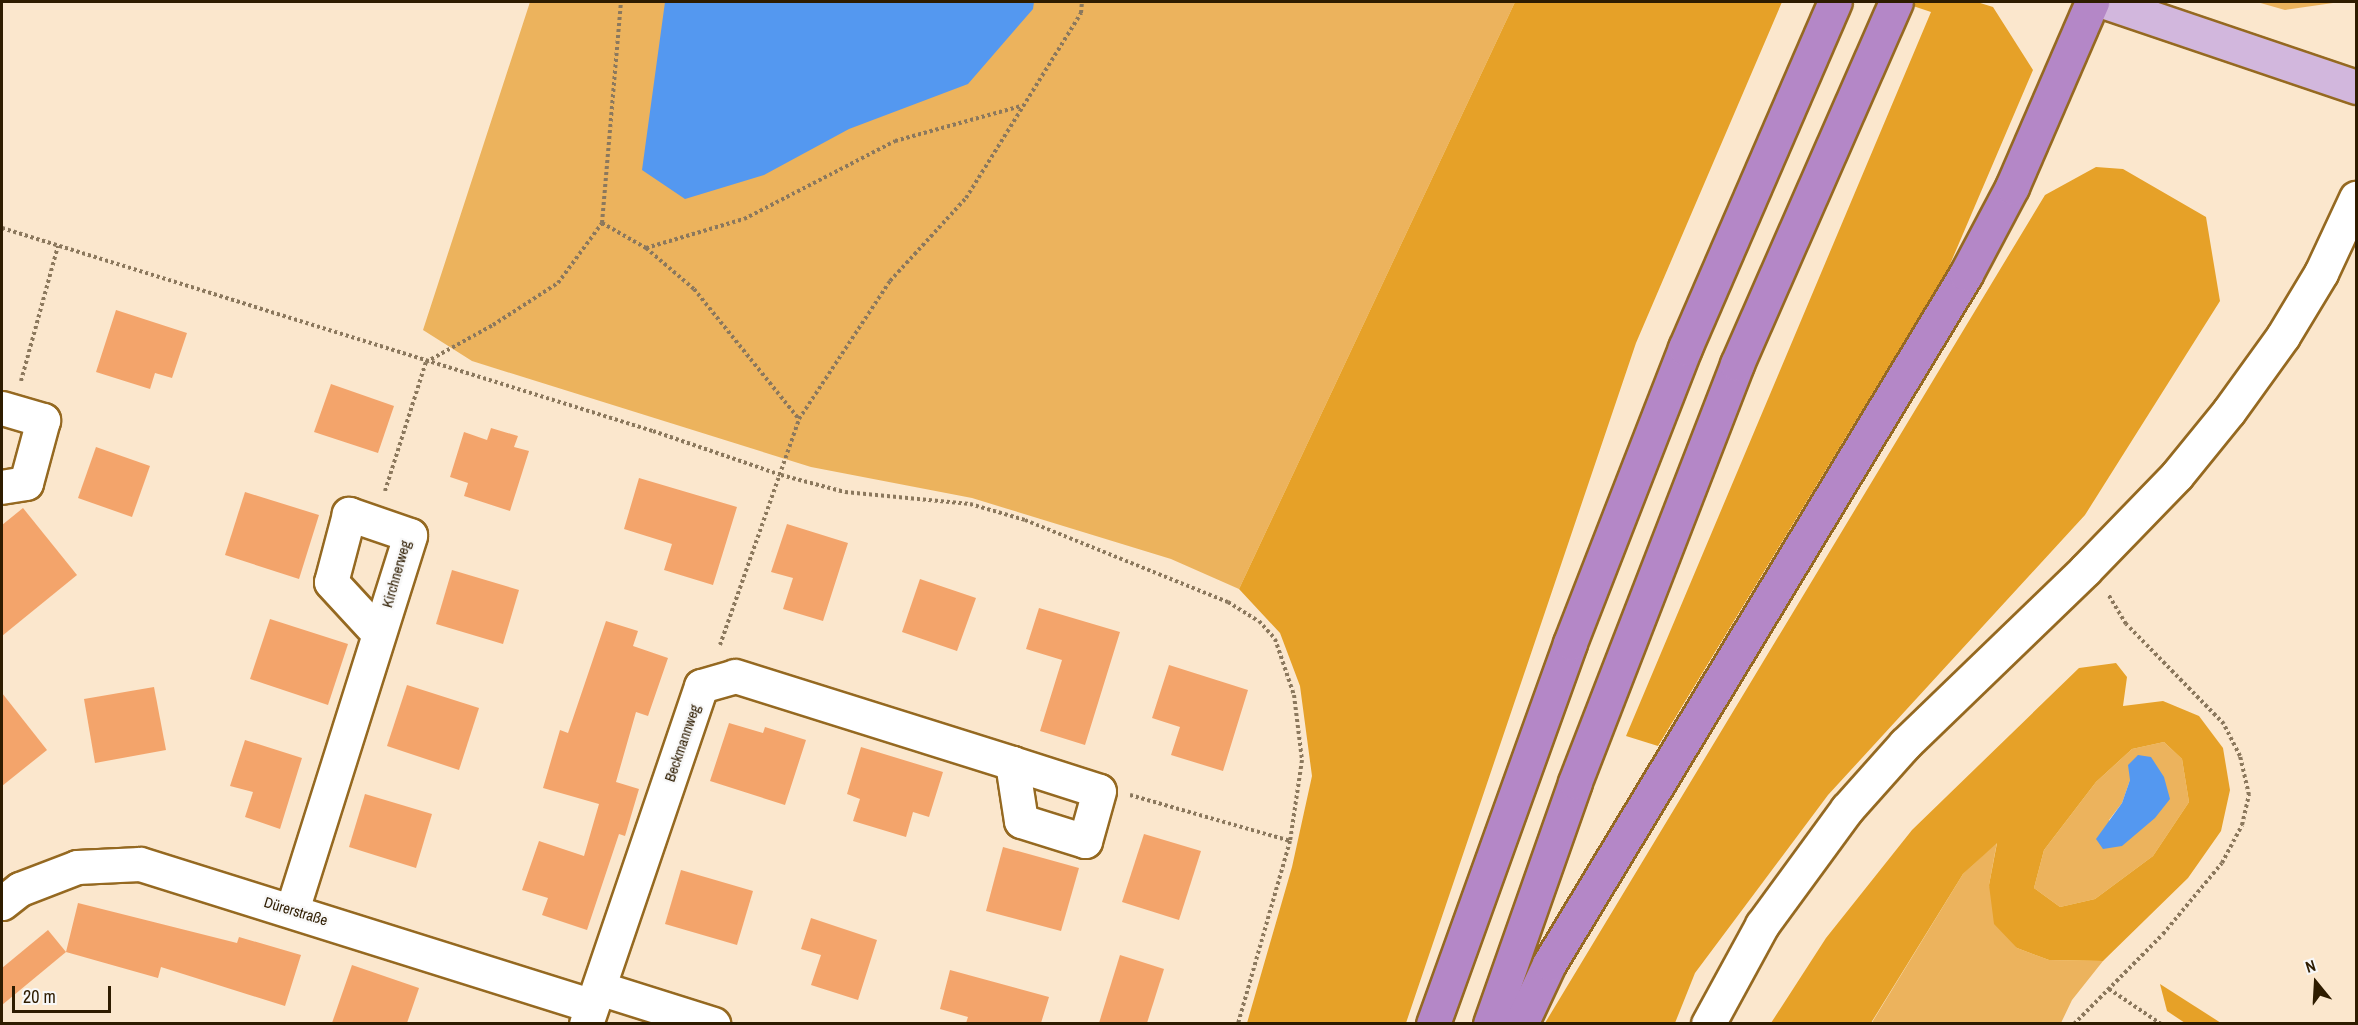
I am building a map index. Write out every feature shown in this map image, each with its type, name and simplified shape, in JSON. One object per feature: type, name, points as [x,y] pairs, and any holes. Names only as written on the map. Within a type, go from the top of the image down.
[{"type":"highway","points":[[1521,1023],[1550,964],[1966,274],[2012,187],[2091,2]]},
{"type":"highway","points":[[1433,1023],[1570,643],[1681,359],[1834,3]]},
{"type":"highway","points":[[1490,1023],[1575,782],[1733,375],[1890,15]]},
{"type":"main road","points":[[2105,2],[2356,87]]},
{"type":"street","points":[[1708,1023],[1762,925],[1847,809],[1905,744],[2099,556],[2177,475],[2283,336],[2321,273],[2356,198]]},
{"type":"street","points":[[2,487],[26,483],[44,420],[7,409]]},
{"type":"street","name":"Kirchnerweg","points":[[292,910],[410,535],[349,514],[331,582],[378,633]]},
{"type":"street","points":[[718,681],[735,676],[1012,763],[1099,791],[1085,842],[1021,821],[1012,763]]},
{"type":"street","name":"Beckmannweg","points":[[592,1006],[701,686],[718,681]]},
{"type":"street","name":"Dürerstraße","points":[[2,903],[20,889],[77,867],[140,864],[592,1006],[713,1023]]},
{"type":"path","points":[[375,523],[426,362],[494,325],[558,283],[602,223],[621,2]]},
{"type":"path","points":[[718,681],[717,653],[799,419],[890,281],[966,198],[1081,13],[1082,2]]},
{"type":"path","points":[[646,248],[744,219],[895,141],[1022,105]]},
{"type":"path","points":[[602,223],[646,248],[694,289],[799,419]]},
{"type":"path","points":[[2,228],[653,431],[781,475],[845,492],[970,504],[1025,520],[1228,602],[1259,621],[1275,639],[1300,726],[1299,799],[1290,841],[1238,1023]]},
{"type":"path","points":[[7,409],[57,246]]},
{"type":"path","points":[[2074,1023],[2163,934],[2222,863],[2242,825],[2249,795],[2240,756],[2224,724],[2126,624],[2104,585],[2099,556]]},
{"type":"path","points":[[1099,791],[1142,797],[1290,841]]},
{"type":"path","points":[[2109,989],[2162,1023]]},
{"type":"shaded area","points":[[530,2],[1515,2],[1239,589],[1171,559],[972,498],[811,467],[472,361],[423,330]]},
{"type":"shaded area","points":[[1515,2],[1782,2],[1636,343],[1406,1023],[1247,1023],[1292,867],[1312,776],[1300,686],[1280,633],[1239,589]]},
{"type":"shaded area","points":[[1901,2],[1977,2],[1993,7],[2033,70],[1948,269],[1658,746],[1626,736],[1931,12]]},
{"type":"shaded area","points":[[2257,2],[2340,2],[2285,10]]},
{"type":"shaded area","points":[[2096,167],[2123,169],[2206,217],[2220,301],[2085,515],[1828,795],[1695,973],[1675,1023],[1545,1023],[2045,195]]},
{"type":"shaded area","points":[[2116,663],[2127,677],[2123,706],[2163,701],[2199,716],[2223,748],[2230,790],[2221,831],[2188,878],[2103,961],[2049,960],[2017,948],[1994,924],[1989,885],[1997,843],[1963,874],[1871,1023],[1771,1023],[1826,938],[1912,830],[2079,668]],"holes":[[[2164,742],[2182,759],[2189,802],[2153,856],[2095,899],[2060,907],[2034,888],[2044,850],[2096,782],[2132,749]]]},
{"type":"shaded area","points":[[2164,742],[2182,759],[2189,802],[2153,856],[2095,899],[2060,907],[2034,888],[2044,850],[2096,782],[2132,749]],"holes":[[[2130,780],[2122,846],[2109,820],[2122,803]]]},
{"type":"shaded area","points":[[1997,842],[1989,885],[2017,948],[2049,960],[2103,961],[2072,1000],[2061,1023],[1871,1024],[1963,874]]},
{"type":"shaded area","points":[[2160,984],[2221,1023],[2185,1023],[2167,1011]]},
{"type":"water","points":[[665,2],[1034,2],[1033,9],[968,84],[849,129],[764,175],[685,199],[642,170]]},
{"type":"water","points":[[2138,755],[2151,757],[2164,777],[2170,799],[2155,818],[2122,846],[2103,849],[2096,839],[2122,803],[2130,780],[2128,765]]},
{"type":"building","points":[[116,310],[187,333],[172,378],[155,373],[150,389],[96,372]]},
{"type":"building","points":[[331,384],[394,406],[378,453],[314,432]]},
{"type":"building","points":[[491,428],[518,436],[514,447],[529,451],[510,511],[464,496],[468,483],[450,477],[464,432],[487,440]]},
{"type":"building","points":[[96,447],[150,466],[132,517],[78,498]]},
{"type":"building","points":[[639,478],[737,507],[713,585],[664,570],[672,544],[624,529]]},
{"type":"building","points":[[245,492],[319,515],[299,579],[225,555]]},
{"type":"building","points":[[23,508],[77,575],[2,636],[2,525]]},
{"type":"building","points":[[787,524],[848,543],[823,621],[783,609],[793,578],[771,572]]},
{"type":"building","points":[[452,570],[519,590],[503,644],[436,624]]},
{"type":"building","points":[[920,579],[976,598],[957,651],[902,632]]},
{"type":"building","points":[[1039,608],[1120,632],[1085,745],[1040,731],[1062,660],[1026,649]]},
{"type":"building","points":[[270,619],[348,644],[328,705],[250,679]]},
{"type":"building","points":[[606,621],[638,631],[633,646],[668,658],[648,716],[636,712],[616,782],[639,789],[625,836],[619,834],[587,930],[542,915],[548,898],[522,890],[539,841],[584,856],[599,804],[543,788],[560,730],[568,733]]},
{"type":"building","points":[[1169,665],[1248,690],[1223,771],[1171,755],[1180,727],[1152,718]]},
{"type":"building","points":[[407,685],[479,708],[459,770],[387,746]]},
{"type":"building","points":[[154,687],[166,750],[95,763],[84,699]]},
{"type":"building","points":[[2,693],[47,750],[2,786]]},
{"type":"building","points":[[729,723],[763,733],[765,727],[806,740],[785,805],[710,781]]},
{"type":"building","points":[[245,740],[302,758],[280,829],[245,817],[253,792],[230,786]]},
{"type":"building","points":[[861,747],[943,772],[929,817],[913,812],[906,837],[853,821],[860,799],[847,794]]},
{"type":"building","points":[[365,794],[432,814],[416,868],[349,847]]},
{"type":"building","points":[[1144,834],[1201,851],[1179,920],[1122,902]]},
{"type":"building","points":[[1003,847],[1079,868],[1061,931],[986,911]]},
{"type":"building","points":[[681,870],[753,891],[737,945],[665,924]]},
{"type":"building","points":[[78,903],[237,943],[239,937],[301,955],[285,1006],[161,967],[158,978],[66,952]]},
{"type":"building","points":[[811,918],[877,940],[858,1000],[811,985],[821,955],[801,949]]},
{"type":"building","points":[[48,930],[66,952],[2,1005],[2,968]]},
{"type":"building","points":[[1120,955],[1164,969],[1147,1023],[1099,1023]]},
{"type":"building","points":[[352,965],[419,988],[407,1023],[332,1023]]},
{"type":"building","points":[[950,970],[1049,997],[1041,1023],[966,1023],[968,1017],[940,1009]]}]
